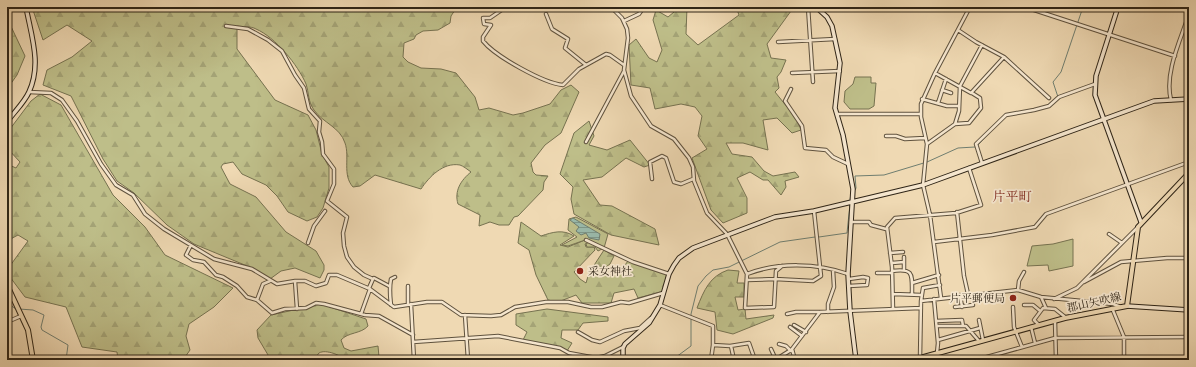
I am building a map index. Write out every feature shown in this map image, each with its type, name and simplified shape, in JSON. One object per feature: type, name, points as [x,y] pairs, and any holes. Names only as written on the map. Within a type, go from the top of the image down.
[{"type":"main road","name":"郡山矢吹線","points":[[920,359],[1055,320],[1127,306],[1138,228],[1141,222],[1189,173]]},
{"type":"main road","points":[[7,285],[22,316],[29,336],[33,360]]},
{"type":"street","points":[[7,122],[29,92],[34,77],[36,62],[26,7]]},
{"type":"street","points":[[506,7],[494,15],[482,19],[485,25],[492,25],[483,37],[483,41],[505,59],[534,75],[561,85],[578,70],[609,54],[624,65]]},
{"type":"street","points":[[611,7],[624,20],[628,38],[624,70],[628,88],[634,102],[654,129],[674,139],[683,149],[692,165],[693,179],[710,217],[727,234],[747,274],[745,308],[773,307],[776,270],[782,266]]},
{"type":"street","points":[[624,20],[639,14],[644,7]]},
{"type":"street","points":[[808,7],[813,82]]},
{"type":"street","points":[[816,7],[831,22],[836,39],[840,71],[835,104],[848,164],[853,202],[848,274],[850,311],[856,360]]},
{"type":"street","points":[[941,298],[940,275],[930,214],[923,185],[927,144],[920,114],[922,99],[970,7]]},
{"type":"street","points":[[1025,7],[1176,56]]},
{"type":"street","points":[[1118,7],[1096,76],[1096,98],[1141,222]]},
{"type":"street","points":[[546,14],[552,29],[568,39],[565,44],[565,48],[586,65]]},
{"type":"street","points":[[1171,100],[1168,84],[1189,14]]},
{"type":"street","points":[[226,26],[248,29],[268,40],[282,51],[304,88],[309,109],[320,121],[319,132],[322,142],[323,156],[334,169],[334,184],[327,201],[347,217],[343,233],[344,249],[354,266],[364,275],[373,279],[361,314]]},
{"type":"street","points":[[958,30],[1004,57],[1049,98]]},
{"type":"street","points":[[778,42],[836,39]]},
{"type":"street","points":[[955,124],[959,113],[958,106],[960,86],[982,45]]},
{"type":"street","points":[[972,93],[1004,57]]},
{"type":"street","points":[[586,142],[624,70]]},
{"type":"street","points":[[792,72],[840,71]]},
{"type":"street","points":[[927,144],[955,124],[970,122],[981,108],[980,98],[935,73]]},
{"type":"street","points":[[938,103],[946,79]]},
{"type":"street","points":[[982,163],[976,144],[1004,116],[1049,106],[1059,97],[1095,84]]},
{"type":"street","points":[[791,89],[785,100],[802,126],[804,148],[826,150],[833,157],[848,164]]},
{"type":"street","points":[[942,90],[951,93]]},
{"type":"street","points":[[29,92],[51,93],[62,100],[77,121],[101,164],[116,185],[133,195],[150,218],[191,245],[218,260],[252,269],[270,281],[280,284],[305,281],[314,286],[320,286],[326,283],[329,275],[337,275],[370,289],[391,305],[396,307],[442,302],[460,314],[497,316],[515,307],[550,302],[602,307],[621,302],[629,303],[663,293]]},
{"type":"street","points":[[922,99],[948,106],[958,106]]},
{"type":"street","points":[[413,342],[502,337],[596,358],[605,356],[623,347],[643,330],[653,317],[660,305],[669,274],[679,258],[687,252],[727,234],[775,217],[814,211],[923,185],[1103,118],[1154,101],[1189,99]]},
{"type":"street","points":[[836,114],[920,114]]},
{"type":"street","points":[[886,136],[896,136],[905,139],[925,138]]},
{"type":"street","points":[[652,179],[650,162],[662,156],[666,158],[674,182],[681,184],[693,179]]},
{"type":"street","points":[[934,242],[992,235],[1035,227],[1046,214],[1189,162]]},
{"type":"street","points":[[893,309],[892,263],[886,229],[895,218],[918,218],[930,214],[957,212],[981,204],[969,168]]},
{"type":"street","points":[[308,243],[314,226],[325,210]]},
{"type":"street","points":[[747,280],[775,279],[815,281],[821,276],[814,211]]},
{"type":"street","points":[[957,212],[968,294]]},
{"type":"street","points":[[851,222],[870,223],[871,225],[886,229]]},
{"type":"street","points":[[1084,282],[1138,228]]},
{"type":"street","points":[[1109,234],[1122,243]]},
{"type":"street","points":[[586,240],[633,262],[669,274]]},
{"type":"street","points":[[191,245],[186,255],[188,258],[204,262],[216,275],[223,277],[237,286],[243,294],[257,300],[272,313],[306,308],[314,303],[320,303],[361,314],[381,316],[413,335]]},
{"type":"street","points":[[890,253],[903,252]]},
{"type":"street","points":[[904,257],[904,269]]},
{"type":"street","points":[[1054,299],[1072,291],[1084,282],[1119,263],[1167,258],[1189,258]]},
{"type":"street","points":[[892,263],[904,262]]},
{"type":"street","points":[[747,274],[765,268],[782,266],[821,268],[848,274]]},
{"type":"street","points":[[877,273],[892,272],[904,269],[910,273],[912,294]]},
{"type":"street","points":[[828,312],[828,304],[834,287],[833,270]]},
{"type":"street","points":[[1018,290],[1019,281],[1024,272]]},
{"type":"street","points":[[912,283],[940,275]]},
{"type":"street","points":[[391,305],[389,286],[391,279],[395,277]]},
{"type":"street","points":[[849,279],[864,277],[868,278],[867,285],[849,286]]},
{"type":"street","points":[[374,278],[389,286]]},
{"type":"street","points":[[257,300],[263,284],[270,281]]},
{"type":"street","points":[[295,281],[297,309]]},
{"type":"street","points":[[911,360],[920,359],[921,295],[924,287],[941,285]]},
{"type":"street","points":[[408,286],[414,360]]},
{"type":"street","points":[[921,300],[1018,290],[1041,297],[1113,304],[1121,307]]},
{"type":"street","points":[[893,294],[921,295]]},
{"type":"street","points":[[960,296],[962,307]]},
{"type":"street","points":[[1041,297],[1046,308]]},
{"type":"street","points":[[934,299],[938,340],[937,353]]},
{"type":"street","points":[[660,305],[713,326],[711,360]]},
{"type":"street","points":[[1024,305],[1033,305],[1039,310]]},
{"type":"street","points":[[955,307],[973,306]]},
{"type":"street","points":[[1127,306],[1189,310]]},
{"type":"street","points":[[1013,307],[1014,327],[1017,331],[1022,347]]},
{"type":"street","points":[[787,314],[796,312],[820,313],[921,308]]},
{"type":"street","points":[[1040,325],[1034,320],[1039,310],[1046,308],[1056,309],[1065,318]]},
{"type":"street","points":[[1111,308],[1124,338],[1124,360]]},
{"type":"street","points":[[770,349],[775,360],[791,350],[820,313]]},
{"type":"street","points":[[465,315],[468,360]]},
{"type":"street","points":[[7,322],[22,316]]},
{"type":"street","points":[[578,332],[600,342],[624,331],[640,328],[653,317]]},
{"type":"street","points":[[936,320],[962,320],[963,326]]},
{"type":"street","points":[[979,320],[981,341]]},
{"type":"street","points":[[1055,320],[1056,360]]},
{"type":"street","points":[[802,336],[792,326],[806,332]]},
{"type":"street","points":[[937,326],[963,326],[981,341]]},
{"type":"street","points":[[1031,327],[1035,343]]},
{"type":"street","points":[[938,340],[980,328]]},
{"type":"street","points":[[976,360],[1056,338],[1189,337]]},
{"type":"street","points":[[713,345],[731,346],[749,343],[755,360]]},
{"type":"street","points":[[779,344],[786,346],[791,350],[795,360]]},
{"type":"street","points":[[731,346],[734,360]]},
{"type":"street","points":[[623,347],[623,360]]},
{"type":"green space","points":[[32,7],[457,7],[451,16],[450,23],[438,30],[423,31],[416,35],[414,39],[404,43],[403,57],[408,62],[421,68],[441,69],[456,73],[475,97],[479,110],[489,108],[513,115],[550,104],[561,90],[571,85],[579,92],[561,133],[545,145],[531,163],[533,172],[536,175],[548,176],[544,182],[543,190],[518,216],[514,217],[509,225],[499,225],[490,222],[479,226],[480,215],[458,204],[457,195],[459,186],[471,172],[460,165],[448,166],[437,171],[421,189],[375,175],[360,186],[353,187],[348,177],[347,154],[343,138],[312,107],[306,84],[292,60],[271,38],[263,33],[252,27],[237,26],[237,49],[275,100],[308,115],[316,130],[322,154],[329,167],[329,188],[323,208],[317,217],[307,221],[288,212],[277,196],[266,185],[242,174],[233,162],[223,164],[221,167],[230,184],[256,197],[286,232],[316,251],[324,265],[324,270],[320,278],[295,268],[281,271],[270,279],[252,268],[194,244],[167,225],[134,193],[117,181],[103,159],[71,96],[43,85],[47,70],[72,57],[92,41],[67,25],[43,40]]},
{"type":"green space","points":[[680,7],[687,7],[686,34],[698,45],[739,15],[736,7],[790,7],[791,11],[767,44],[771,58],[786,60],[777,77],[779,88],[775,92],[796,118],[801,130],[792,133],[777,118],[763,120],[768,150],[743,143],[726,143],[732,154],[752,157],[764,171],[773,176],[795,172],[799,177],[785,181],[786,187],[781,195],[768,180],[763,180],[750,172],[737,178],[747,198],[747,213],[723,223],[711,210],[692,158],[707,149],[698,136],[702,116],[695,107],[681,104],[655,109],[650,88],[631,85],[629,45],[636,39],[649,58],[657,62],[662,50],[653,20],[656,10],[668,17]]},
{"type":"green space","points":[[7,18],[25,56],[17,75],[7,89]]},
{"type":"green space","points":[[855,77],[871,77],[871,83],[876,83],[874,106],[869,109],[850,109],[844,102],[845,91],[853,84]]},
{"type":"green space","points":[[40,94],[61,105],[113,195],[145,227],[165,255],[233,288],[214,307],[189,324],[186,336],[190,350],[183,360],[118,360],[117,352],[82,347],[66,307],[25,297],[7,273],[7,270],[28,241],[18,235],[7,241],[7,164],[16,168],[20,162],[7,148],[7,133],[31,101]]},
{"type":"green space","points":[[589,121],[594,136],[589,145],[607,150],[630,140],[650,165],[644,167],[626,158],[602,177],[583,180],[600,205],[612,206],[655,229],[659,245],[611,235],[574,214],[571,199],[573,187],[560,174],[574,133]]},
{"type":"green space","points":[[576,217],[608,234],[604,248],[598,251],[595,247],[587,247],[586,244],[589,242],[585,240],[568,246],[562,245],[577,237],[568,230],[569,219]]},
{"type":"green space","points":[[521,222],[541,236],[554,232],[566,232],[574,236],[560,245],[568,247],[585,240],[589,242],[585,244],[586,247],[594,247],[595,250],[574,272],[586,283],[589,273],[604,250],[614,256],[610,264],[603,269],[607,275],[622,269],[628,261],[668,274],[664,291],[638,298],[634,289],[614,293],[611,303],[582,303],[576,295],[558,302],[548,300],[536,275],[529,250],[518,243]]},
{"type":"green space","points":[[1073,239],[1073,266],[1049,271],[1048,265],[1027,266],[1032,246],[1053,244]]},
{"type":"green space","points":[[728,270],[739,271],[737,283],[744,283],[744,297],[735,297],[738,310],[745,309],[746,319],[774,315],[773,318],[733,334],[717,330],[715,312],[697,308],[708,284],[717,276]]},
{"type":"green space","points":[[321,304],[366,319],[368,326],[365,329],[344,337],[341,340],[344,348],[351,351],[378,346],[379,357],[375,360],[345,360],[336,354],[320,352],[315,360],[271,360],[258,338],[257,330],[271,315]]},
{"type":"green space","points":[[547,309],[608,317],[608,321],[583,323],[578,330],[562,330],[561,338],[572,343],[567,351],[523,340],[527,332],[516,325],[516,314]]},
{"type":"shaded area","points":[[573,218],[600,234],[599,240],[589,238],[586,233],[581,235],[576,231],[579,227],[570,220]]},
{"type":"waterway","points":[[1058,97],[1053,82],[1061,72],[1083,7]]},
{"type":"waterway","points":[[1053,104],[1058,100]]},
{"type":"waterway","points":[[1031,112],[1039,110]]},
{"type":"waterway","points":[[978,145],[989,133]]},
{"type":"waterway","points":[[855,190],[855,176],[884,175],[927,162],[958,148],[975,147]]},
{"type":"waterway","points":[[850,200],[851,194]]},
{"type":"waterway","points":[[819,237],[847,233],[850,204]]},
{"type":"waterway","points":[[672,360],[691,346],[691,314],[698,286],[706,276],[713,270],[729,267],[780,242],[815,237]]},
{"type":"waterway","points":[[7,303],[16,309]]},
{"type":"waterway","points":[[19,309],[33,310],[44,315],[41,327],[42,330],[68,345],[66,360]]},
{"type":"place","name":"采女神社","points":[[580,271]]},
{"type":"place","name":"片平郵便局","points":[[1013,298]]},
{"type":"district","name":"片平町","points":[[1012,196]]}]
